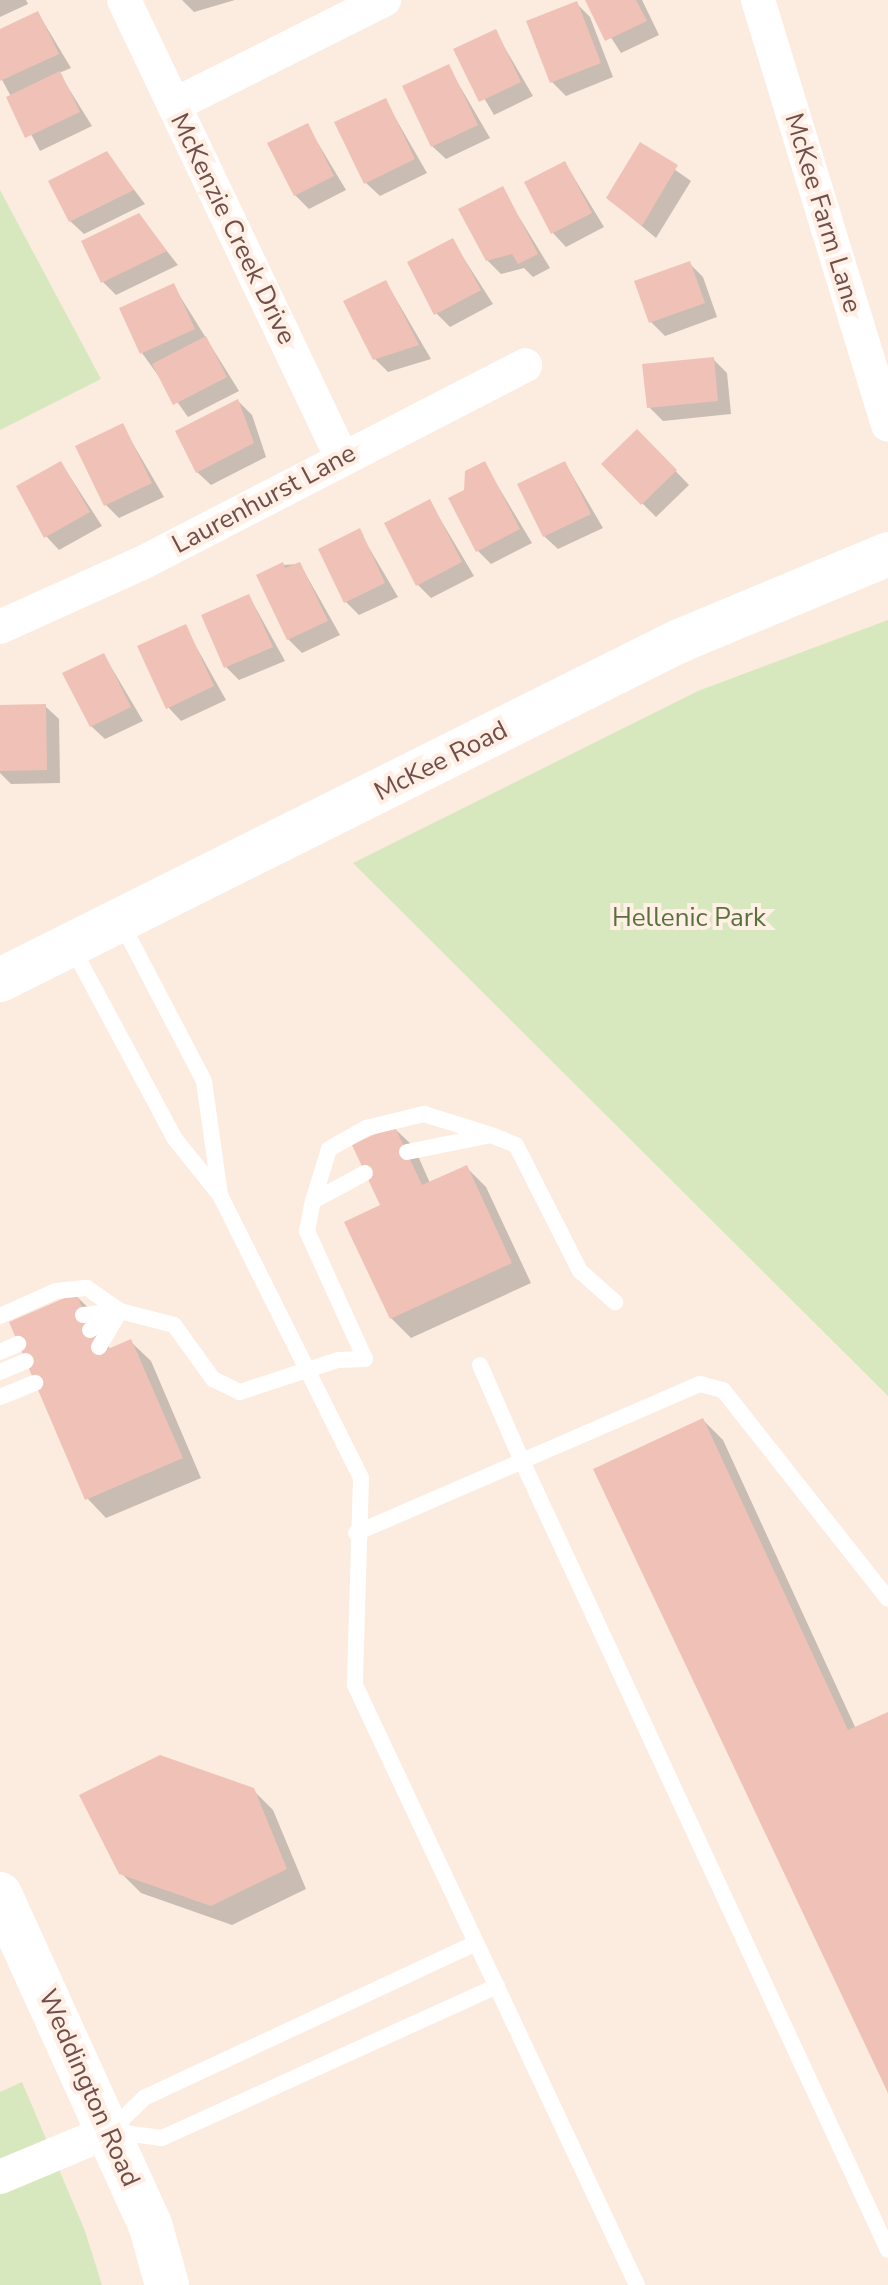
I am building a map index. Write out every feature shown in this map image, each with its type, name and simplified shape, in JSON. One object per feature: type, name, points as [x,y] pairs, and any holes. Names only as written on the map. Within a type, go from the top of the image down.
[{"type":"main road","name":"McKee Road","points":[[0,980],[72,947],[677,642],[888,554]]},
{"type":"main road","name":"Weddington Road","points":[[0,1894],[110,2131],[167,2285]]},
{"type":"street","name":"McKenzie Creek Drive","points":[[124,0],[342,458]]},
{"type":"street","points":[[174,105],[384,0]]},
{"type":"street","name":"McKee Farm Lane","points":[[758,0],[888,425]]},
{"type":"street","name":"Laurenhurst Lane","points":[[0,627],[144,562],[525,365]]},
{"type":"street","points":[[0,2177],[110,2131]]},
{"type":"lane","points":[[121,922],[204,1081],[220,1195]]},
{"type":"lane","points":[[72,947],[175,1139],[220,1195],[361,1478],[356,1533],[355,1685],[637,2285]]},
{"type":"lane","points":[[0,1316],[56,1291],[87,1288],[120,1311],[174,1325],[213,1379],[240,1392],[309,1374],[338,1360],[365,1359],[307,1231],[313,1201],[329,1149],[366,1128],[424,1114],[516,1145],[580,1271],[615,1302]]},
{"type":"lane","points":[[407,1152],[491,1135]]},
{"type":"lane","points":[[313,1201],[365,1173]]},
{"type":"lane","points":[[86,1322],[120,1311]]},
{"type":"lane","points":[[99,1347],[120,1311]]},
{"type":"lane","points":[[0,1352],[18,1344]]},
{"type":"lane","points":[[0,1372],[26,1361]]},
{"type":"lane","points":[[480,1365],[888,2250]]},
{"type":"lane","points":[[0,1397],[35,1383]]},
{"type":"lane","points":[[356,1533],[700,1384],[723,1390],[888,1599]]},
{"type":"lane","points":[[110,2131],[145,2097],[476,1943]]},
{"type":"lane","points":[[110,2131],[162,2138],[497,1986]]},
{"type":"green space","points":[[0,190],[101,379],[0,430]]},
{"type":"green space","name":"Hellenic Park","points":[[888,620],[888,1396],[353,863],[698,691]]},
{"type":"green space","points":[[22,2082],[85,2231],[102,2285],[0,2285],[0,2092]]},
{"type":"building","points":[[585,0],[636,0],[647,21],[605,41]]},
{"type":"building","points":[[577,1],[601,63],[550,83],[526,21]]},
{"type":"building","points":[[38,11],[59,54],[0,81],[0,29]]},
{"type":"building","points":[[496,29],[521,82],[479,102],[453,49]]},
{"type":"building","points":[[449,64],[478,125],[431,147],[402,86]]},
{"type":"building","points":[[60,71],[80,112],[25,138],[6,97]]},
{"type":"building","points":[[386,98],[415,159],[364,184],[334,122]]},
{"type":"building","points":[[308,123],[334,176],[294,196],[267,143]]},
{"type":"building","points":[[640,142],[678,165],[642,226],[606,198]]},
{"type":"building","points":[[107,151],[134,190],[69,222],[48,181]]},
{"type":"building","points":[[565,161],[592,213],[551,234],[524,182]]},
{"type":"building","points":[[503,186],[538,254],[518,264],[512,254],[486,261],[458,209]]},
{"type":"building","points":[[139,213],[167,251],[101,283],[81,241]]},
{"type":"building","points":[[453,238],[481,290],[434,315],[407,262]]},
{"type":"building","points":[[690,261],[705,303],[649,323],[634,281]]},
{"type":"building","points":[[386,280],[419,345],[373,360],[343,301]]},
{"type":"building","points":[[174,283],[195,329],[140,354],[119,308]]},
{"type":"building","points":[[206,336],[227,377],[173,405],[152,364]]},
{"type":"building","points":[[714,357],[718,401],[647,408],[642,364]]},
{"type":"building","points":[[238,399],[254,443],[196,473],[175,431]]},
{"type":"building","points":[[123,423],[152,483],[104,506],[75,446]]},
{"type":"building","points":[[637,429],[677,470],[641,505],[601,464]]},
{"type":"building","points":[[61,461],[90,512],[44,538],[16,486]]},
{"type":"building","points":[[485,461],[520,529],[476,552],[448,498],[464,490],[465,471]]},
{"type":"building","points":[[565,461],[591,514],[543,537],[517,484]]},
{"type":"building","points":[[430,499],[462,562],[416,586],[384,523]]},
{"type":"building","points":[[360,528],[385,583],[344,603],[318,549]]},
{"type":"building","points":[[283,562],[285,568],[300,562],[328,621],[287,640],[256,575]]},
{"type":"building","points":[[249,594],[273,647],[224,668],[201,615]]},
{"type":"building","points":[[186,624],[214,686],[166,709],[137,646]]},
{"type":"building","points":[[104,653],[131,707],[90,727],[62,673]]},
{"type":"building","points":[[46,704],[47,770],[0,771],[0,705]]},
{"type":"building","points":[[394,1125],[422,1185],[467,1165],[512,1263],[390,1319],[344,1222],[380,1205],[352,1145]]},
{"type":"building","points":[[76,1293],[101,1352],[131,1339],[183,1458],[85,1500],[9,1322]]},
{"type":"building","points":[[703,1418],[848,1730],[888,1712],[888,2093],[593,1469]]},
{"type":"building","points":[[160,1755],[254,1788],[287,1869],[211,1906],[119,1874],[79,1795]]}]
